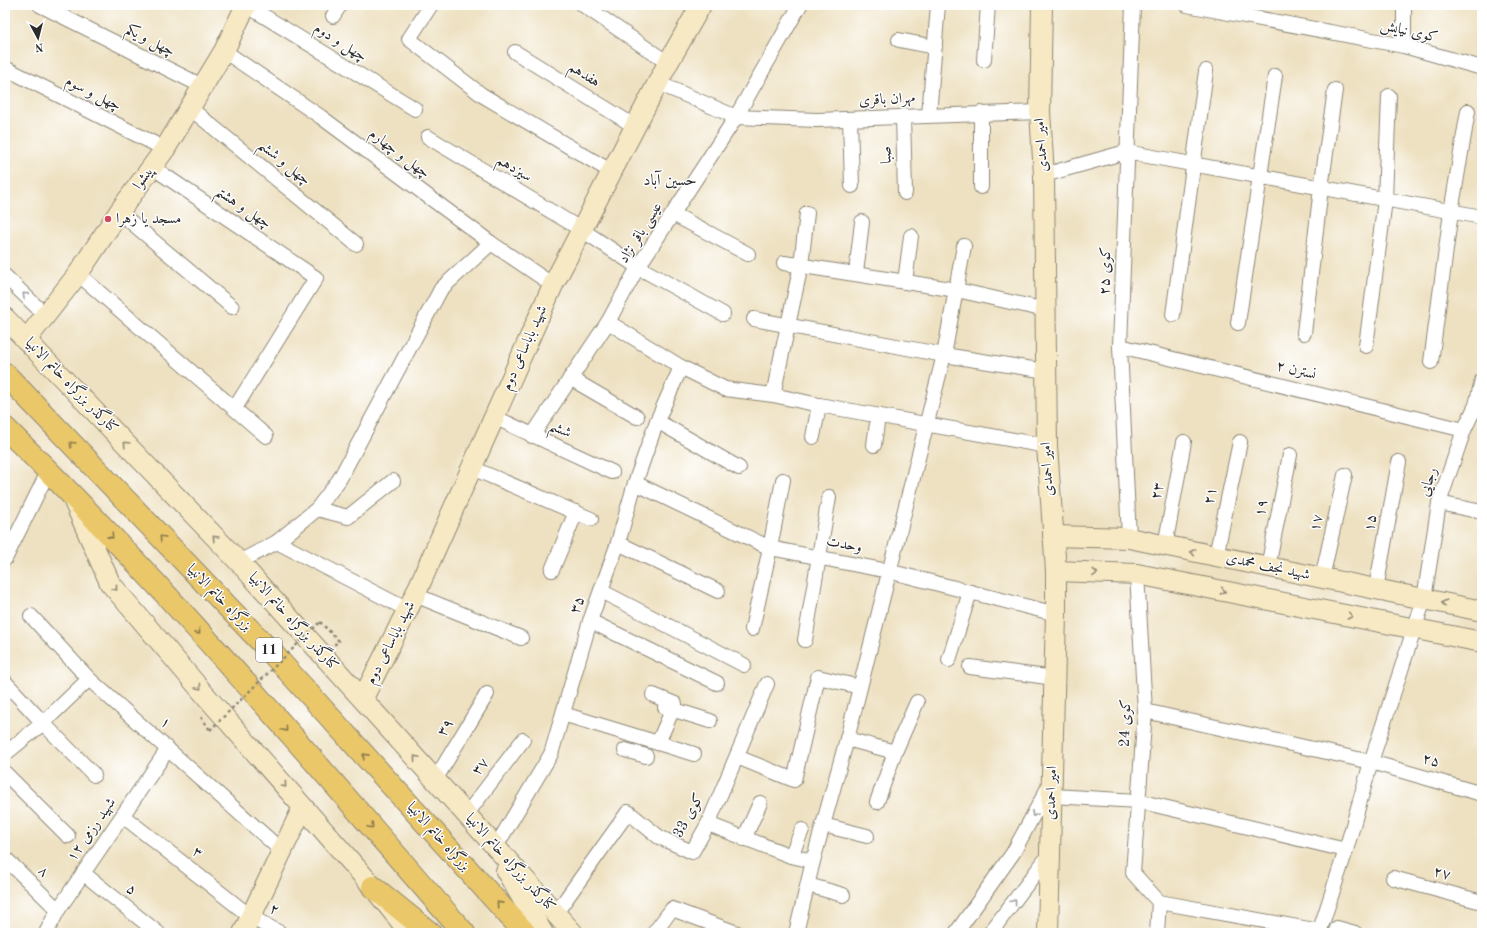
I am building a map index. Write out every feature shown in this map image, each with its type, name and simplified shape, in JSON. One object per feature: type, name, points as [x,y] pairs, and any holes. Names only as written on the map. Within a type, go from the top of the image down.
[{"type":"highway","name":"بزرگراه خاتم الانبیا","points":[[5,374],[271,652],[525,933]]},
{"type":"highway","name":"11","points":[[5,428],[68,490],[244,682],[464,933]]},
{"type":"highway","points":[[373,887],[430,933]]},
{"type":"main road","name":"پیشوا","points":[[26,340],[78,274],[119,212],[165,149],[191,109],[202,86],[224,51],[246,5]]},
{"type":"main road","name":"شهید باباساعی دوم","points":[[363,698],[411,602],[554,285],[668,63],[701,5]]},
{"type":"main road","name":"امیر احمدی","points":[[1042,5],[1040,112],[1044,175],[1047,446],[1056,571],[1053,788],[1049,855],[1048,933]]},
{"type":"main road","name":"کنارگذر بزرگراه خاتم الانبیا","points":[[5,318],[239,562],[573,933]]},
{"type":"main road","points":[[68,490],[110,583],[373,887],[410,933]]},
{"type":"main road","name":"شهید نجف محمدی","points":[[1053,536],[1129,538],[1482,611]]},
{"type":"main road","name":"شهید نجف محمدی","points":[[1056,571],[1137,574],[1482,642]]},
{"type":"main road","points":[[247,925],[303,807]]},
{"type":"main road","points":[[490,842],[543,933]]},
{"type":"street","name":"چهل و یکم","points":[[40,5],[202,86]]},
{"type":"street","name":"چهل و دوم","points":[[246,5],[415,109]]},
{"type":"street","points":[[431,5],[409,39],[482,95],[612,172]]},
{"type":"street","points":[[582,5],[668,63]]},
{"type":"street","name":"عیسی باقر نژاد","points":[[532,436],[608,322],[638,267],[736,117],[800,5]]},
{"type":"street","points":[[929,115],[938,5]]},
{"type":"street","points":[[984,60],[988,5]]},
{"type":"street","name":"کوی ۲۵","points":[[1129,538],[1120,346],[1126,152],[1133,5]]},
{"type":"street","name":"کوی نیایش","points":[[1187,5],[1404,46],[1482,68]]},
{"type":"street","points":[[1404,5],[1404,46]]},
{"type":"street","points":[[899,40],[935,47]]},
{"type":"street","name":"چهل و چهارم","points":[[224,51],[321,117],[491,243],[554,285]]},
{"type":"street","name":"هفدهم","points":[[515,52],[636,127]]},
{"type":"street","name":"چهل و سوم","points":[[5,68],[165,149]]},
{"type":"street","points":[[1173,315],[1206,71]]},
{"type":"street","points":[[1238,323],[1275,76]]},
{"type":"street","points":[[658,83],[736,117]]},
{"type":"street","points":[[1304,333],[1321,188],[1335,90]]},
{"type":"street","points":[[1366,346],[1385,200],[1389,96]]},
{"type":"street","name":"چهل و ششم","points":[[191,109],[356,244]]},
{"type":"street","points":[[1431,362],[1451,212],[1468,111]]},
{"type":"street","name":"مهران باقری","points":[[736,117],[816,120],[1040,112]]},
{"type":"street","points":[[981,113],[981,187]]},
{"type":"street","name":"صبا","points":[[903,116],[905,193]]},
{"type":"street","points":[[850,119],[852,186]]},
{"type":"street","name":"سیزدهم","points":[[428,137],[582,230],[638,267],[724,314]]},
{"type":"street","points":[[1044,175],[1126,152],[1482,217]]},
{"type":"street","name":"چهل و هشتم","points":[[152,167],[316,278],[236,408]]},
{"type":"street","points":[[119,212],[232,307]]},
{"type":"street","points":[[773,395],[801,265],[807,213]]},
{"type":"street","points":[[673,214],[748,254]]},
{"type":"street","points":[[856,273],[862,222]]},
{"type":"street","points":[[905,282],[911,236]]},
{"type":"street","points":[[239,562],[277,542],[317,509],[339,480],[441,289],[491,243]]},
{"type":"street","points":[[796,933],[813,861],[847,739],[888,571],[944,355],[964,246]]},
{"type":"street","points":[[784,263],[856,273],[957,290],[1046,310]]},
{"type":"street","points":[[78,274],[236,408],[266,436]]},
{"type":"street","points":[[5,276],[45,315]]},
{"type":"street","points":[[754,319],[944,355],[1046,371]]},
{"type":"street","points":[[608,322],[681,367],[725,389],[773,395],[819,406],[1047,446]]},
{"type":"street","name":"نسترن ۲","points":[[1120,346],[1464,430]]},
{"type":"street","name":"۳۵","points":[[490,842],[551,754],[590,620],[618,543],[635,483],[657,421],[681,367]]},
{"type":"street","points":[[570,378],[637,417]]},
{"type":"street","name":"رجایی","points":[[1319,932],[1346,850],[1371,762],[1424,599],[1439,503],[1464,430],[1479,406],[1482,380]]},
{"type":"street","points":[[813,437],[819,406]]},
{"type":"street","points":[[874,445],[878,416]]},
{"type":"street","name":"ششم","points":[[494,417],[612,472]]},
{"type":"street","points":[[657,421],[739,468]]},
{"type":"street","name":"۲۳","points":[[1165,546],[1184,442]]},
{"type":"street","name":"۲۱","points":[[1216,556],[1240,442]]},
{"type":"street","name":"۱۹","points":[[1268,567],[1290,455]]},
{"type":"street","name":"۱۵","points":[[1376,589],[1399,462]]},
{"type":"street","points":[[472,468],[591,519]]},
{"type":"street","points":[[5,559],[49,470]]},
{"type":"street","name":"۱۷","points":[[1322,578],[1345,475]]},
{"type":"street","points":[[752,629],[783,480]]},
{"type":"street","points":[[317,509],[348,517],[393,481]]},
{"type":"street","name":"وحدت","points":[[635,483],[770,548],[888,571],[1056,614]]},
{"type":"street","points":[[805,640],[817,557],[829,497]]},
{"type":"street","points":[[1439,503],[1482,512]]},
{"type":"street","points":[[552,570],[576,512]]},
{"type":"street","points":[[277,542],[411,602],[521,638]]},
{"type":"street","points":[[618,543],[718,591]]},
{"type":"street","name":"کوی 24","points":[[1137,574],[1145,711],[1133,873],[1159,902]]},
{"type":"street","points":[[601,591],[744,665]]},
{"type":"street","points":[[949,660],[970,592]]},
{"type":"street","name":"۱","points":[[30,616],[89,679],[282,851]]},
{"type":"street","points":[[590,620],[717,683]]},
{"type":"street","points":[[970,667],[1055,678]]},
{"type":"street","points":[[737,757],[794,780],[818,677],[860,687]]},
{"type":"street","points":[[5,754],[42,723],[89,679]]},
{"type":"street","points":[[5,682],[42,723],[94,775]]},
{"type":"street","name":"کوی 33","points":[[556,913],[628,812],[659,837],[692,852],[708,824],[767,684]]},
{"type":"street","name":"۳۹","points":[[435,780],[486,694]]},
{"type":"street","points":[[625,750],[645,758],[669,708],[675,704],[653,695]]},
{"type":"street","points":[[877,802],[895,752],[917,702]]},
{"type":"street","points":[[669,708],[710,721]]},
{"type":"street","name":"۲۵","points":[[1145,711],[1371,762],[1482,794]]},
{"type":"street","points":[[563,714],[694,754]]},
{"type":"street","points":[[847,739],[895,752]]},
{"type":"street","name":"۳۷","points":[[466,815],[524,740]]},
{"type":"street","name":"شهید رزمی ۱۲","points":[[46,933],[58,910],[168,749]]},
{"type":"street","points":[[5,773],[68,836]]},
{"type":"street","points":[[956,933],[1013,853],[1053,788],[1138,801],[1346,850]]},
{"type":"street","points":[[744,839],[760,803]]},
{"type":"street","name":"۳","points":[[123,816],[247,925]]},
{"type":"street","points":[[708,824],[791,856],[813,861]]},
{"type":"street","points":[[823,825],[867,836]]},
{"type":"street","points":[[791,856],[802,830]]},
{"type":"street","points":[[990,933],[1049,855]]},
{"type":"street","name":"۸","points":[[5,858],[58,910]]},
{"type":"street","name":"۵","points":[[83,873],[158,933]]},
{"type":"street","name":"۲۷","points":[[1393,878],[1482,902]]},
{"type":"street","points":[[808,886],[843,895]]},
{"type":"street","points":[[1157,933],[1159,902],[1319,932]]},
{"type":"street","points":[[654,933],[672,909],[737,933]]},
{"type":"street","name":"۲","points":[[247,925],[280,933]]},
{"type":"street","points":[[1337,928],[1355,933]]},
{"type":"path","points":[[210,730],[320,622],[339,640]]},
{"type":"place","name":"مسجد یا زهرا","points":[[108,219]]},
{"type":"district","name":"حسین آباد","points":[[670,181]]}]
